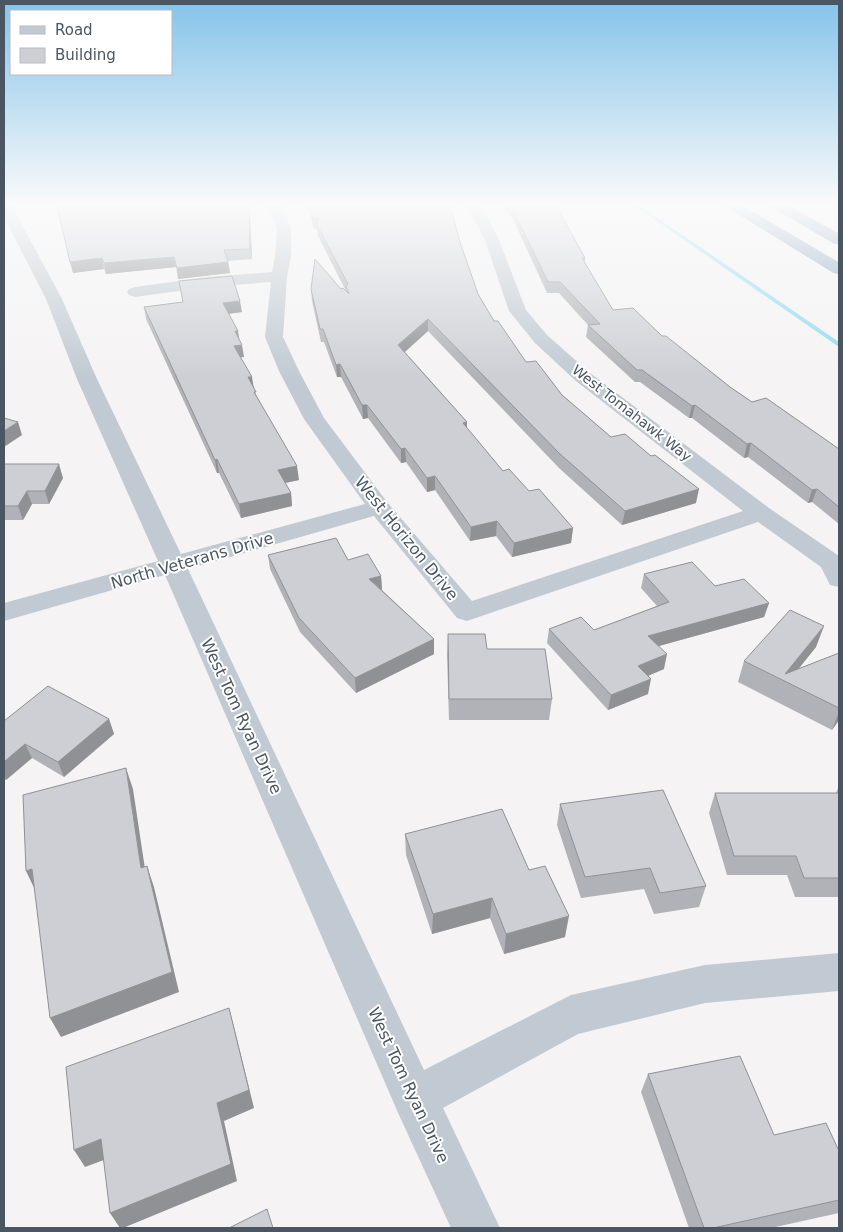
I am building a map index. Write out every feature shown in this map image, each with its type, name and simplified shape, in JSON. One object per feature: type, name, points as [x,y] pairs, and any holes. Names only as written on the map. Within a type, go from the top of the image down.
[{"type":"street","name":"West Tom Ryan Drive","points":[[35,263],[54,299],[87,379],[245,721],[415,1100],[476,1228]]},
{"type":"street","name":"West Horizon Drive","points":[[282,263],[274,337],[314,419],[379,507],[467,612],[760,512]]},
{"type":"street","name":"West Tomahawk Way","points":[[501,263],[518,311],[541,338],[583,377],[760,512],[832,563],[839,579]]},
{"type":"street","points":[[135,292],[191,283],[241,278],[279,277]]},
{"type":"street","name":"North Veterans Drive","points":[[4,612],[379,507]]},
{"type":"street","points":[[415,1100],[572,1015],[705,984],[839,972]]},
{"type":"building","points":[[176,263],[215,263],[177,268]]},
{"type":"building","points":[[314,263],[319,263],[341,289],[343,288],[349,294],[346,286],[348,284],[337,263],[467,263],[478,294],[494,321],[498,321],[526,362],[536,361],[562,395],[611,437],[625,434],[651,456],[655,455],[699,489],[625,511],[560,454],[428,319],[398,345],[467,422],[463,423],[503,471],[509,469],[529,491],[539,489],[573,528],[514,543],[497,521],[471,527],[435,476],[427,478],[405,448],[401,449],[367,405],[362,405],[340,364],[336,365],[323,329],[320,329],[311,289]]},
{"type":"building","points":[[539,263],[585,263],[613,310],[633,308],[662,336],[666,336],[730,387],[752,402],[766,398],[839,449],[839,507],[817,489],[812,490],[751,443],[747,444],[695,405],[692,406],[642,370],[637,370],[588,325],[600,324],[560,282],[548,282]]},
{"type":"building","points":[[232,276],[240,301],[223,303],[238,331],[235,331],[242,345],[234,346],[252,377],[248,377],[256,392],[254,392],[297,466],[278,470],[291,493],[239,504],[217,459],[215,460],[144,307],[183,302],[179,281]]},
{"type":"building","points":[[4,418],[18,422],[4,431]]},
{"type":"building","points":[[4,464],[59,464],[45,491],[27,491],[18,506],[4,506]]},
{"type":"building","points":[[336,538],[348,560],[368,554],[381,576],[369,579],[434,639],[355,678],[299,618],[268,555]]},
{"type":"building","points":[[692,562],[715,586],[744,579],[769,603],[648,636],[667,654],[638,666],[651,679],[611,695],[549,629],[581,617],[594,630],[669,602],[644,574]]},
{"type":"building","points":[[790,610],[824,626],[785,674],[839,653],[839,708],[744,661]]},
{"type":"building","points":[[448,634],[485,634],[487,649],[545,649],[552,699],[449,699]]},
{"type":"building","points":[[48,686],[109,719],[58,762],[25,744],[4,762],[4,721]]},
{"type":"building","points":[[126,768],[141,868],[147,866],[172,972],[50,1018],[32,869],[26,871],[23,795]]},
{"type":"building","points":[[663,790],[706,886],[660,893],[650,868],[585,877],[560,804]]},
{"type":"building","points":[[715,793],[839,793],[839,878],[804,878],[796,856],[734,856]]},
{"type":"building","points":[[502,809],[529,870],[545,866],[569,916],[506,934],[492,898],[433,914],[405,834]]},
{"type":"building","points":[[229,1008],[249,1090],[217,1103],[231,1164],[110,1213],[101,1139],[74,1150],[66,1067]]},
{"type":"building","points":[[740,1056],[774,1135],[826,1123],[839,1151],[839,1200],[713,1228],[704,1228],[648,1074]]},
{"type":"building","points":[[267,1209],[273,1228],[229,1228]]},
{"type":"waterway","points":[[721,263],[839,345]]}]
